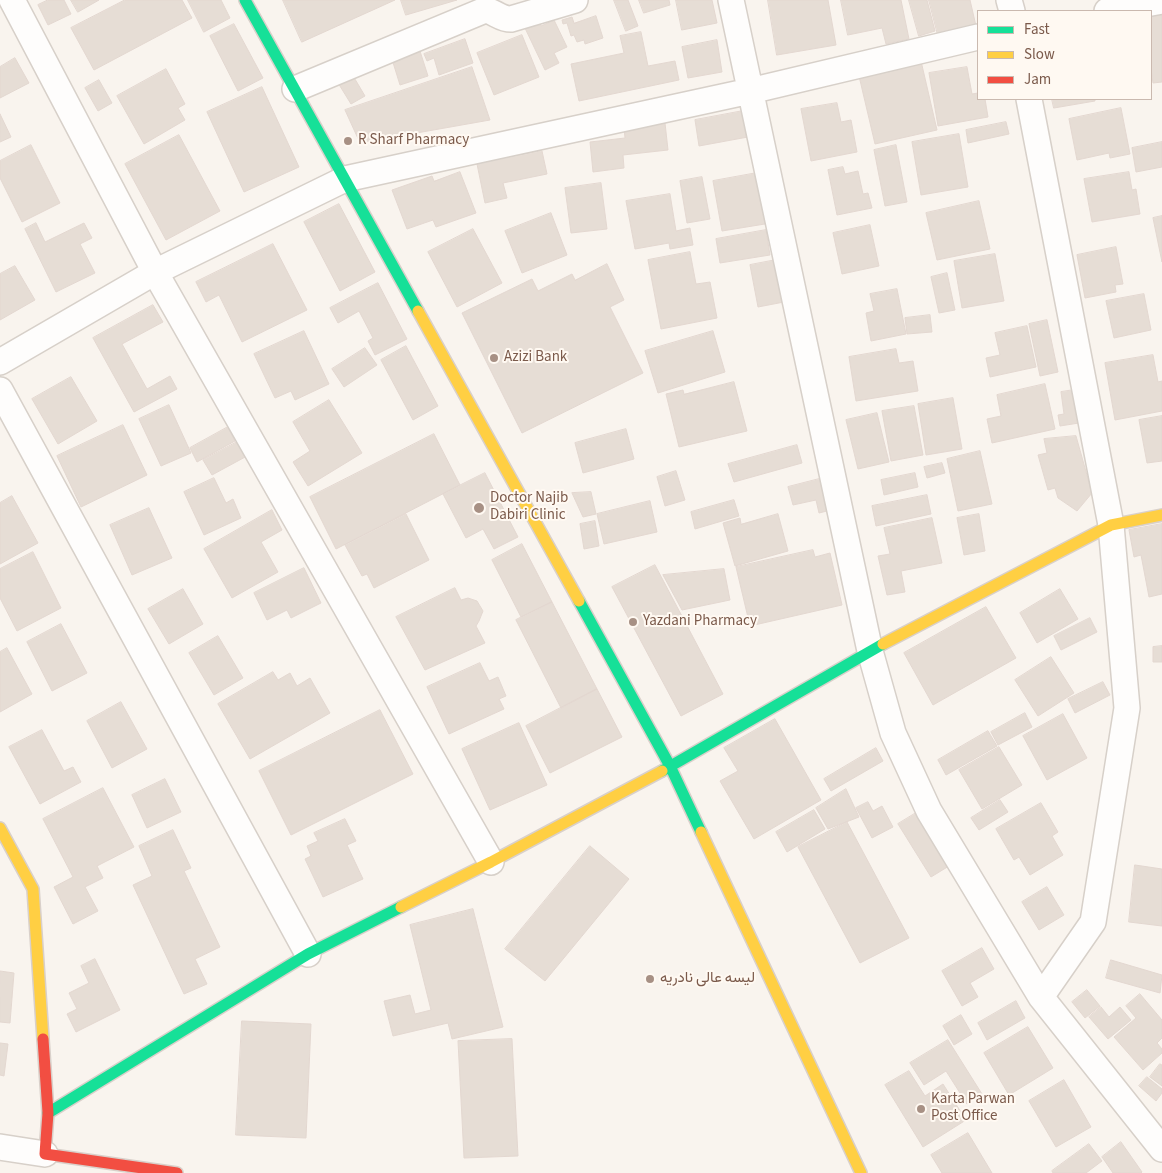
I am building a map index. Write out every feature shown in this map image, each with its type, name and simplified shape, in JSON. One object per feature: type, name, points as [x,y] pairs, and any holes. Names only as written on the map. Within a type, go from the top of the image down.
[{"type":"main road","points":[[245,0],[670,766],[861,1173]]},
{"type":"main road","points":[[48,1113],[308,954],[491,862],[670,766],[870,651],[1111,525],[1162,515]]},
{"type":"main road","points":[[0,828],[33,889],[48,1113],[45,1154],[177,1173]]},
{"type":"street","points":[[12,0],[155,272],[491,862]]},
{"type":"street","points":[[295,89],[485,10],[493,11],[502,19],[511,19],[575,0]]},
{"type":"street","points":[[731,0],[870,651],[893,733],[928,811],[1041,997],[1162,1149]]},
{"type":"street","points":[[1113,10],[1162,1]]},
{"type":"street","points":[[0,362],[155,272],[345,179],[750,91],[977,37]]},
{"type":"street","points":[[1028,100],[1111,525],[1126,708],[1093,922],[1041,997]]},
{"type":"street","points":[[0,390],[308,954]]},
{"type":"street","points":[[0,1148],[45,1154]]},
{"type":"building","points":[[48,0],[64,0],[71,14],[48,25],[38,5]]},
{"type":"building","points":[[71,0],[99,0],[78,12]]},
{"type":"building","points":[[125,0],[182,0],[192,18],[94,70],[71,28]]},
{"type":"building","points":[[188,0],[221,0],[230,18],[204,32]]},
{"type":"building","points":[[283,0],[395,0],[302,42]]},
{"type":"building","points":[[401,0],[457,0],[406,15]]},
{"type":"building","points":[[614,0],[628,0],[638,26],[626,31]]},
{"type":"building","points":[[639,0],[669,0],[670,5],[644,13]]},
{"type":"building","points":[[676,0],[712,0],[717,23],[682,30]]},
{"type":"building","points":[[768,0],[828,0],[836,45],[777,55]]},
{"type":"building","points":[[841,0],[901,0],[909,39],[886,44],[882,28],[848,35]]},
{"type":"building","points":[[909,0],[927,0],[935,31],[919,36]]},
{"type":"building","points":[[929,0],[970,0],[976,26],[938,35]]},
{"type":"building","points":[[1162,9],[1162,82],[1153,83],[1152,76],[1152,11]]},
{"type":"building","points":[[596,16],[603,38],[585,44],[584,40],[577,42],[574,35],[571,36],[567,23],[563,24],[562,20],[572,17],[574,23]]},
{"type":"building","points":[[538,19],[541,26],[554,20],[567,47],[554,53],[559,63],[545,70],[524,26]]},
{"type":"building","points":[[234,24],[263,78],[238,91],[210,36]]},
{"type":"building","points":[[641,32],[648,66],[675,61],[679,80],[579,101],[571,64],[624,53],[620,36]]},
{"type":"building","points":[[522,35],[539,77],[494,95],[477,53]]},
{"type":"building","points":[[465,39],[473,63],[439,75],[434,58],[427,61],[424,54]]},
{"type":"building","points":[[717,40],[722,72],[688,78],[682,47]]},
{"type":"building","points":[[419,48],[428,76],[400,85],[391,56]]},
{"type":"building","points":[[15,58],[29,83],[0,98],[0,67]]},
{"type":"building","points":[[921,61],[937,130],[875,144],[859,76]]},
{"type":"building","points":[[472,67],[490,120],[360,143],[345,110]]},
{"type":"building","points":[[967,67],[972,94],[977,93],[977,100],[985,100],[988,117],[938,126],[929,73]]},
{"type":"building","points":[[166,69],[185,104],[178,108],[185,120],[144,144],[117,96]]},
{"type":"building","points":[[349,69],[365,96],[351,104],[335,78]]},
{"type":"building","points":[[99,80],[112,103],[98,111],[85,88]]},
{"type":"building","points":[[262,87],[299,167],[244,192],[207,112]]},
{"type":"building","points":[[1052,100],[1095,100],[1095,101],[1054,108]]},
{"type":"building","points":[[837,103],[841,122],[851,120],[857,152],[811,161],[801,109]]},
{"type":"building","points":[[1121,108],[1130,154],[1110,158],[1109,153],[1077,160],[1069,119]]},
{"type":"building","points":[[743,111],[748,137],[699,146],[695,120]]},
{"type":"building","points":[[0,114],[11,137],[0,142]]},
{"type":"building","points":[[1006,122],[1009,134],[968,143],[966,130]]},
{"type":"building","points":[[665,123],[668,150],[623,155],[624,168],[593,172],[590,142],[625,138],[624,128]]},
{"type":"building","points":[[959,134],[968,187],[921,195],[912,142]]},
{"type":"building","points":[[179,135],[220,211],[166,240],[125,164]]},
{"type":"building","points":[[1162,142],[1162,167],[1136,172],[1132,148]]},
{"type":"building","points":[[31,145],[60,203],[22,222],[0,178],[0,161]]},
{"type":"building","points":[[896,145],[907,202],[885,206],[874,150]]},
{"type":"building","points":[[542,151],[547,174],[503,183],[507,198],[485,203],[477,164]]},
{"type":"building","points":[[843,167],[845,174],[858,171],[863,194],[868,193],[872,208],[837,215],[828,170]]},
{"type":"building","points":[[460,172],[476,213],[436,227],[433,220],[407,229],[392,190],[432,176],[434,181]]},
{"type":"building","points":[[1129,172],[1132,190],[1136,189],[1140,214],[1092,222],[1084,179]]},
{"type":"building","points":[[757,173],[771,223],[722,231],[713,181]]},
{"type":"building","points":[[702,177],[710,219],[687,223],[680,181]]},
{"type":"building","points":[[601,183],[607,229],[571,233],[565,188]]},
{"type":"building","points":[[670,194],[676,231],[690,228],[693,245],[670,249],[669,243],[635,249],[626,201]]},
{"type":"building","points":[[979,201],[990,249],[937,260],[926,213]]},
{"type":"building","points":[[339,204],[375,272],[340,291],[304,222]]},
{"type":"building","points":[[551,213],[567,255],[522,273],[505,231]]},
{"type":"building","points":[[1162,216],[1162,262],[1153,218]]},
{"type":"building","points":[[36,223],[45,242],[84,223],[92,238],[80,244],[95,273],[56,292],[25,229]]},
{"type":"building","points":[[870,225],[879,266],[842,274],[833,233]]},
{"type":"building","points":[[473,229],[502,283],[457,307],[428,252]]},
{"type":"building","points":[[766,230],[770,255],[720,263],[716,239]]},
{"type":"building","points":[[273,244],[307,310],[242,342],[219,295],[206,302],[196,282]]},
{"type":"building","points":[[1116,247],[1123,284],[1115,285],[1116,292],[1085,298],[1077,255]]},
{"type":"building","points":[[690,252],[696,284],[710,282],[717,318],[661,329],[648,260]]},
{"type":"building","points":[[995,254],[1004,301],[962,308],[954,261]]},
{"type":"building","points":[[776,260],[784,302],[758,307],[750,265]]},
{"type":"building","points":[[607,264],[624,300],[610,307],[643,373],[522,433],[462,313],[532,279],[538,291],[572,274],[575,280]]},
{"type":"building","points":[[15,266],[35,300],[0,320],[0,274]]},
{"type":"building","points":[[947,273],[955,310],[939,313],[931,277]]},
{"type":"building","points":[[378,283],[407,339],[375,355],[368,341],[373,338],[359,311],[338,323],[330,308]]},
{"type":"building","points":[[897,289],[906,334],[871,341],[866,313],[874,311],[870,294]]},
{"type":"building","points":[[1144,294],[1151,330],[1114,338],[1106,301]]},
{"type":"building","points":[[153,305],[163,322],[122,344],[147,389],[170,376],[177,389],[134,412],[93,338]]},
{"type":"building","points":[[930,315],[932,332],[907,334],[905,318]]},
{"type":"building","points":[[1047,320],[1058,372],[1040,376],[1029,324]]},
{"type":"building","points":[[1027,326],[1036,367],[990,377],[986,358],[1000,355],[995,333]]},
{"type":"building","points":[[304,331],[329,384],[295,400],[291,391],[275,398],[254,354]]},
{"type":"building","points":[[713,331],[725,372],[658,393],[645,351]]},
{"type":"building","points":[[406,346],[438,406],[413,420],[381,360]]},
{"type":"building","points":[[365,348],[377,365],[344,387],[332,369]]},
{"type":"building","points":[[896,349],[899,363],[913,361],[918,391],[856,401],[849,357]]},
{"type":"building","points":[[1153,355],[1158,382],[1162,381],[1162,411],[1115,420],[1105,363]]},
{"type":"building","points":[[71,377],[97,421],[58,444],[32,399]]},
{"type":"building","points":[[734,382],[747,431],[679,447],[666,394],[683,390],[684,394]]},
{"type":"building","points":[[1045,384],[1055,429],[992,443],[987,419],[1001,416],[997,395]]},
{"type":"building","points":[[1074,390],[1079,423],[1060,426],[1058,415],[1064,414],[1061,392]]},
{"type":"building","points":[[953,398],[962,449],[926,455],[918,404]]},
{"type":"building","points":[[329,400],[362,453],[308,486],[293,462],[310,451],[293,422]]},
{"type":"building","points":[[169,405],[191,453],[161,466],[139,419]]},
{"type":"building","points":[[914,406],[923,455],[891,461],[882,411]]},
{"type":"building","points":[[877,413],[889,462],[858,469],[846,420]]},
{"type":"building","points":[[1162,416],[1162,461],[1147,463],[1139,420]]},
{"type":"building","points":[[123,425],[147,475],[81,507],[57,456]]},
{"type":"building","points":[[228,427],[235,441],[197,462],[190,448]]},
{"type":"building","points":[[626,429],[634,459],[583,473],[575,443]]},
{"type":"building","points":[[434,434],[460,485],[336,549],[310,497]]},
{"type":"building","points":[[1076,436],[1092,493],[1077,511],[1058,498],[1055,488],[1048,490],[1038,455],[1047,453],[1044,439]]},
{"type":"building","points":[[239,441],[247,456],[212,475],[203,460]]},
{"type":"building","points":[[797,445],[802,463],[734,482],[728,464]]},
{"type":"building","points":[[980,451],[992,504],[958,511],[947,459]]},
{"type":"building","points":[[942,463],[945,473],[927,478],[924,467]]},
{"type":"building","points":[[676,471],[685,500],[665,506],[657,477]]},
{"type":"building","points":[[485,473],[518,537],[494,549],[483,529],[466,538],[443,494]]},
{"type":"building","points":[[915,473],[918,487],[884,495],[881,480]]},
{"type":"building","points":[[827,477],[835,509],[819,513],[816,500],[793,505],[788,487]]},
{"type":"building","points":[[214,478],[226,503],[233,499],[241,518],[204,535],[184,492]]},
{"type":"building","points":[[591,492],[596,514],[583,517],[572,493]]},
{"type":"building","points":[[927,495],[931,514],[876,526],[872,506]]},
{"type":"building","points":[[12,496],[38,543],[0,564],[0,503]]},
{"type":"building","points":[[734,500],[739,516],[695,529],[691,512]]},
{"type":"building","points":[[650,501],[657,532],[604,544],[597,514]]},
{"type":"building","points":[[149,508],[172,558],[132,575],[110,525]]},
{"type":"building","points":[[272,510],[282,530],[261,542],[278,572],[232,598],[204,549]]},
{"type":"building","points":[[406,514],[429,560],[374,588],[367,574],[362,576],[345,545]]},
{"type":"building","points":[[778,514],[788,551],[735,566],[723,523],[740,518],[741,524]]},
{"type":"building","points":[[979,514],[985,551],[964,555],[957,518]]},
{"type":"building","points":[[932,518],[942,563],[901,571],[905,592],[887,595],[878,556],[890,554],[884,528]]},
{"type":"building","points":[[595,521],[599,546],[584,549],[580,524]]},
{"type":"building","points":[[1162,524],[1162,594],[1149,597],[1141,555],[1134,557],[1129,530]]},
{"type":"building","points":[[522,544],[552,602],[521,617],[492,560]]},
{"type":"building","points":[[813,550],[815,557],[830,553],[842,605],[750,626],[736,567]]},
{"type":"building","points":[[33,552],[61,608],[17,631],[0,598],[0,569]]},
{"type":"building","points":[[655,565],[723,694],[681,716],[612,587]]},
{"type":"building","points":[[304,568],[321,603],[291,618],[287,610],[267,620],[254,593]]},
{"type":"building","points":[[724,569],[730,600],[682,610],[663,575]]},
{"type":"building","points":[[455,588],[461,600],[468,598],[477,601],[483,611],[476,626],[485,643],[425,670],[396,617]]},
{"type":"building","points":[[183,589],[203,624],[169,644],[148,609]]},
{"type":"building","points":[[1060,589],[1078,619],[1037,643],[1020,613]]},
{"type":"building","points":[[552,602],[597,689],[561,708],[516,620]]},
{"type":"building","points":[[986,607],[1016,658],[933,705],[904,653]]},
{"type":"building","points":[[1090,618],[1097,632],[1061,650],[1054,636]]},
{"type":"building","points":[[61,624],[87,673],[52,691],[27,642]]},
{"type":"building","points":[[218,636],[243,678],[214,695],[189,653]]},
{"type":"building","points":[[1162,646],[1162,662],[1153,662],[1153,647]]},
{"type":"building","points":[[7,648],[32,694],[0,712],[0,652]]},
{"type":"building","points":[[1051,657],[1074,693],[1038,716],[1015,680]]},
{"type":"building","points":[[480,663],[489,681],[498,677],[506,696],[499,699],[504,709],[449,734],[427,687]]},
{"type":"building","points":[[273,672],[278,680],[290,673],[297,686],[310,678],[330,713],[250,759],[218,704]]},
{"type":"building","points":[[1103,682],[1110,695],[1075,713],[1068,699]]},
{"type":"building","points":[[597,689],[622,737],[550,773],[526,726]]},
{"type":"building","points":[[121,702],[147,749],[112,768],[87,721]]},
{"type":"building","points":[[380,710],[413,774],[291,835],[259,771]]},
{"type":"building","points":[[1025,713],[1032,727],[998,745],[991,732]]},
{"type":"building","points":[[1063,714],[1087,758],[1047,780],[1023,736]]},
{"type":"building","points":[[775,719],[821,800],[754,839],[720,781],[738,771],[724,748]]},
{"type":"building","points":[[519,723],[547,785],[490,810],[462,749]]},
{"type":"building","points":[[42,730],[64,771],[73,767],[81,782],[40,804],[9,747]]},
{"type":"building","points":[[988,731],[997,746],[946,775],[938,760]]},
{"type":"building","points":[[999,747],[1022,785],[982,809],[959,770]]},
{"type":"building","points":[[876,748],[883,761],[831,791],[824,779]]},
{"type":"building","points":[[165,779],[181,812],[147,828],[132,795]]},
{"type":"building","points":[[103,788],[134,847],[97,866],[103,878],[85,887],[98,911],[73,924],[54,887],[73,877],[43,819]]},
{"type":"building","points":[[846,789],[859,817],[828,829],[816,808]]},
{"type":"building","points":[[1000,800],[1008,812],[979,830],[971,818]]},
{"type":"building","points":[[868,802],[873,811],[882,806],[893,827],[872,838],[856,808]]},
{"type":"building","points":[[1041,803],[1058,832],[1052,836],[1063,855],[1030,875],[1019,857],[1014,860],[996,829]]},
{"type":"building","points":[[814,810],[825,829],[787,852],[776,832]]},
{"type":"building","points":[[916,813],[949,866],[931,877],[898,824]]},
{"type":"building","points":[[345,819],[356,841],[347,845],[363,879],[323,897],[305,859],[311,856],[307,846],[318,841],[314,833]]},
{"type":"building","points":[[847,822],[909,938],[860,963],[798,847]]},
{"type":"building","points":[[173,830],[191,868],[184,871],[220,947],[195,959],[207,984],[184,994],[133,885],[152,876],[139,846]]},
{"type":"building","points":[[590,846],[629,879],[545,981],[505,949]]},
{"type":"building","points":[[1135,865],[1162,869],[1162,926],[1129,922]]},
{"type":"building","points":[[1047,887],[1064,915],[1039,930],[1022,902]]},
{"type":"building","points":[[473,909],[503,1027],[452,1039],[448,1023],[393,1036],[384,1001],[410,995],[415,1014],[431,1010],[410,925]]},
{"type":"building","points":[[982,948],[994,969],[970,983],[978,997],[962,1006],[942,971]]},
{"type":"building","points":[[95,959],[120,1010],[76,1032],[67,1014],[77,1009],[69,993],[89,983],[81,966]]},
{"type":"building","points":[[1111,960],[1162,975],[1160,993],[1106,978]]},
{"type":"building","points":[[0,971],[14,973],[10,1023],[0,1022]]},
{"type":"building","points":[[1087,990],[1100,1006],[1085,1018],[1072,1002]]},
{"type":"building","points":[[1140,994],[1162,1020],[1162,1038],[1157,1043],[1162,1049],[1162,1053],[1143,1070],[1114,1037],[1136,1018],[1126,1006]]},
{"type":"building","points":[[1016,1001],[1025,1018],[987,1040],[978,1023]]},
{"type":"building","points":[[1101,1007],[1109,1017],[1120,1007],[1131,1020],[1108,1039],[1089,1017]]},
{"type":"building","points":[[961,1015],[972,1034],[954,1045],[943,1026]]},
{"type":"building","points":[[242,1021],[311,1024],[306,1138],[236,1135]]},
{"type":"building","points":[[1028,1027],[1053,1068],[1009,1095],[984,1053]]},
{"type":"building","points":[[512,1039],[518,1156],[464,1158],[458,1041]]},
{"type":"building","points":[[948,1040],[982,1094],[967,1104],[946,1071],[924,1085],[910,1063]]},
{"type":"building","points":[[0,1043],[8,1044],[4,1076],[0,1075]]},
{"type":"building","points":[[1160,1064],[1162,1065],[1162,1086],[1150,1077]]},
{"type":"building","points":[[909,1071],[925,1096],[943,1084],[966,1120],[923,1147],[885,1085]]},
{"type":"building","points":[[1147,1077],[1162,1089],[1162,1093],[1156,1101],[1139,1086]]},
{"type":"building","points":[[1064,1080],[1091,1127],[1056,1147],[1029,1101]]},
{"type":"building","points":[[968,1133],[992,1173],[942,1173],[931,1155]]},
{"type":"building","points":[[1121,1142],[1141,1173],[1113,1173],[1102,1157]]},
{"type":"building","points":[[1089,1144],[1102,1161],[1086,1173],[1053,1173],[1052,1171]]},
{"type":"traffic: fast","points":[[245,0],[418,311]]},
{"type":"traffic: fast","points":[[579,601],[670,766],[701,832]]},
{"type":"traffic: fast","points":[[662,771],[883,644]]},
{"type":"traffic: fast","points":[[48,1113],[308,954],[401,907]]},
{"type":"traffic: slow","points":[[418,311],[579,601]]},
{"type":"traffic: slow","points":[[883,644],[1111,525],[1162,515]]},
{"type":"traffic: slow","points":[[401,907],[491,862],[662,771]]},
{"type":"traffic: slow","points":[[0,828],[33,889],[43,1039]]},
{"type":"traffic: slow","points":[[701,832],[861,1173]]},
{"type":"traffic: jam","points":[[43,1039],[48,1113],[45,1154],[177,1173]]},
{"type":"place","name":"R Sharf Pharmacy","points":[[348,141]]},
{"type":"place","name":"Azizi Bank","points":[[494,358]]},
{"type":"place","name":"Doctor Najib Dabiri Clinic","points":[[479,508]]},
{"type":"place","name":"Yazdani Pharmacy","points":[[633,622]]},
{"type":"place","name":"لیسه عالی نادریه","points":[[650,979]]},
{"type":"place","name":"Karta Parwan Post Office","points":[[921,1109]]}]
